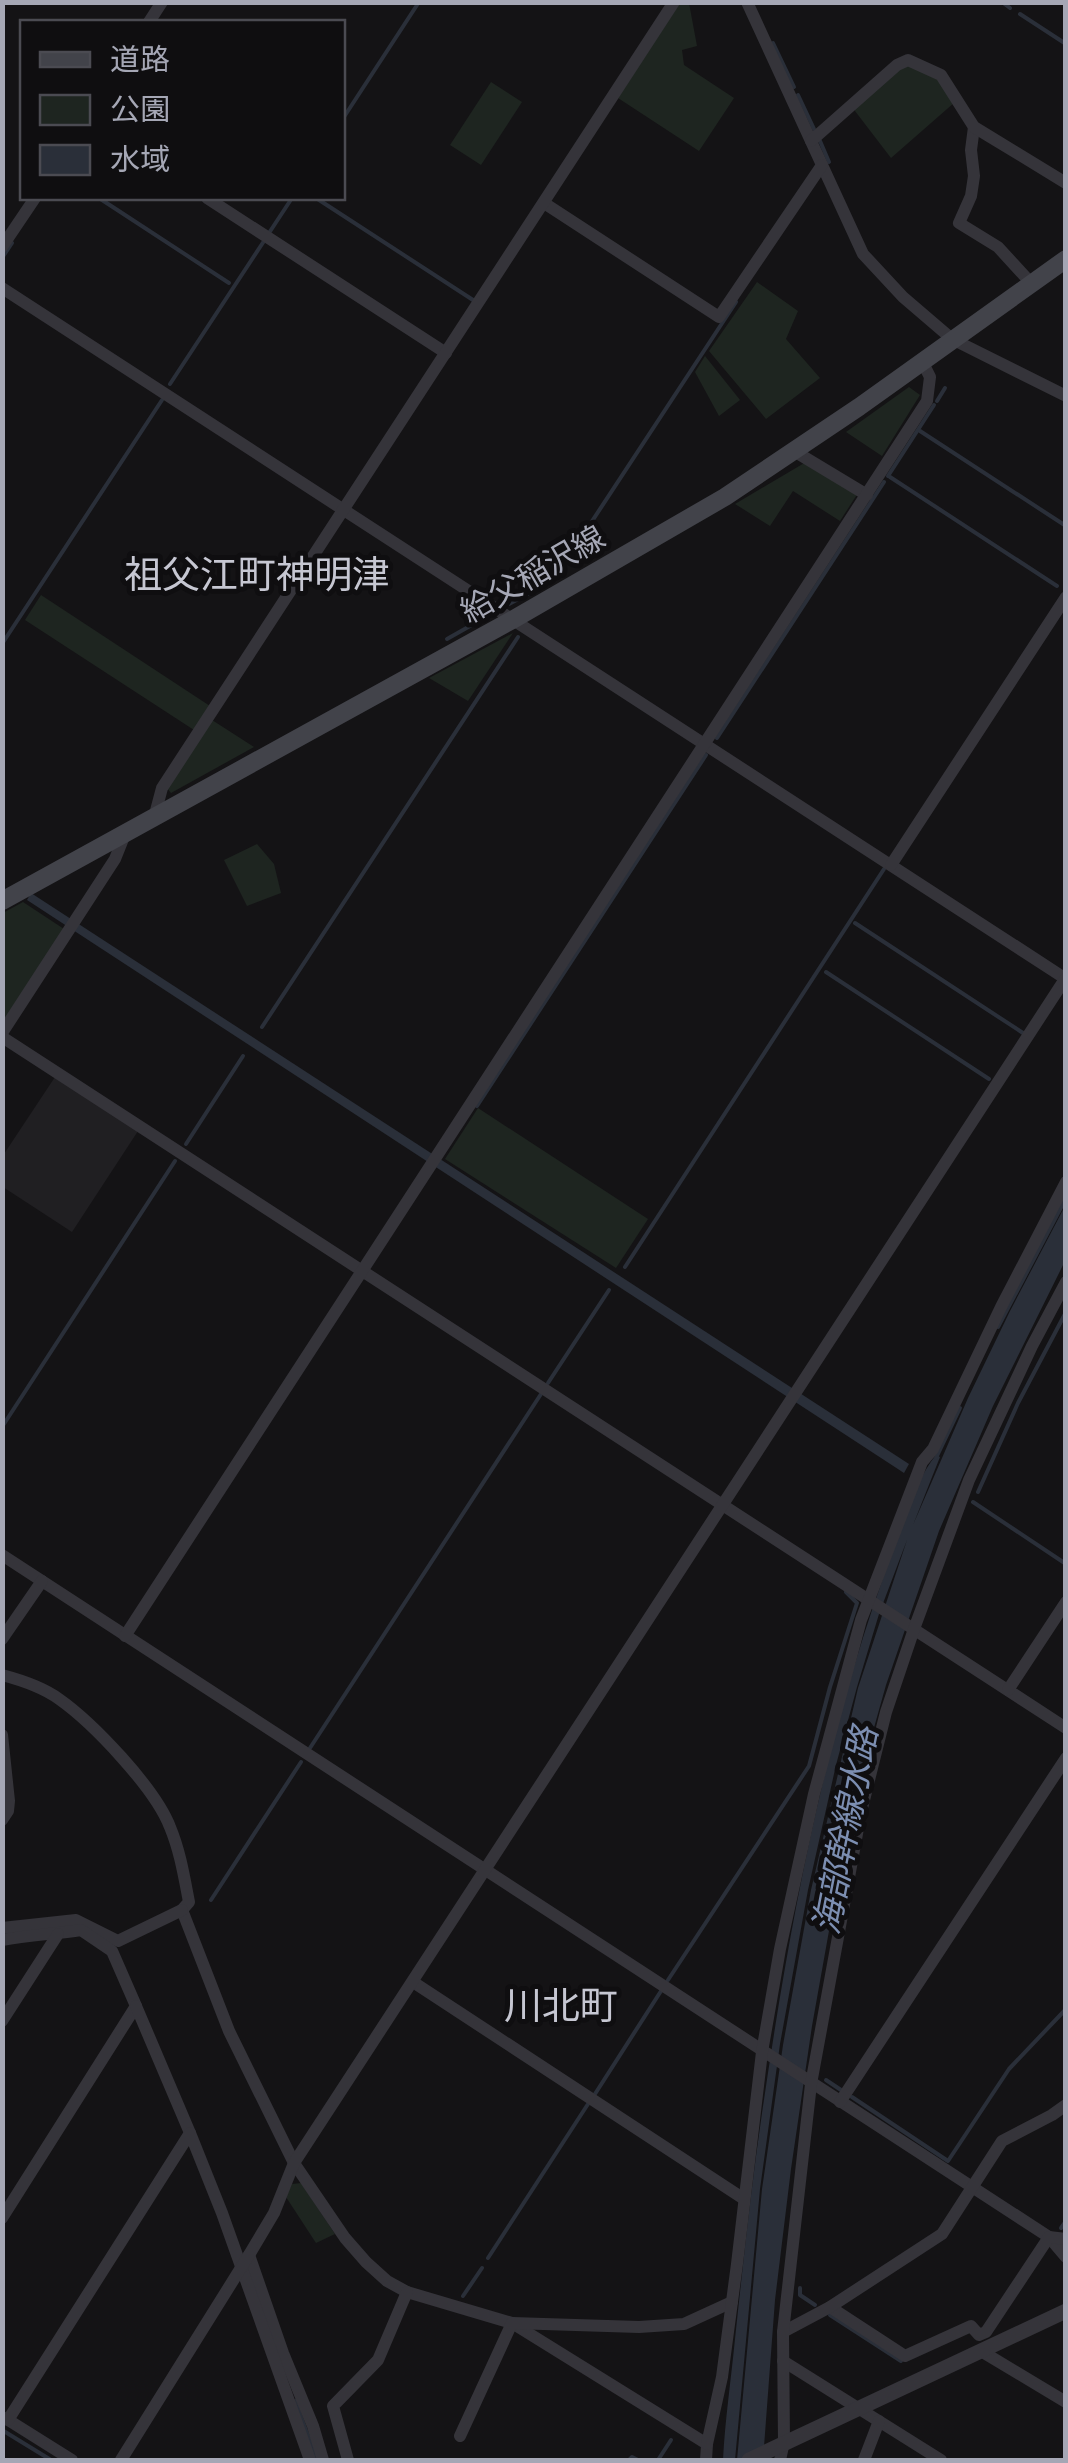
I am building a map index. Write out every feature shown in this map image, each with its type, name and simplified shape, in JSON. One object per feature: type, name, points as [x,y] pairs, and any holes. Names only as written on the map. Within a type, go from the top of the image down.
[{"type":"main road","name":"給父稲沢線","points":[[2,900],[514,619],[725,497],[1066,259]]},
{"type":"street","points":[[154,818],[162,788],[674,2]]},
{"type":"street","points":[[746,3],[863,254],[902,297],[952,339],[1066,396]]},
{"type":"street","points":[[811,141],[897,65],[908,60],[942,75],[974,128],[1066,183]]},
{"type":"street","points":[[974,128],[974,176],[959,223],[998,247],[1031,283]]},
{"type":"street","points":[[544,203],[719,316],[822,165]]},
{"type":"street","points":[[2,248],[34,200]]},
{"type":"street","points":[[211,200],[446,353]]},
{"type":"street","points":[[2,288],[1065,979],[294,2163],[274,2213],[250,2255],[121,2460]]},
{"type":"street","points":[[125,1636],[928,401],[930,377],[922,361]]},
{"type":"street","points":[[794,451],[867,495]]},
{"type":"street","points":[[891,865],[1066,597]]},
{"type":"street","points":[[126,834],[115,859],[2,1035],[1066,1728]]},
{"type":"street","points":[[706,2460],[722,2378],[780,1949],[814,1794],[870,1599],[922,1462],[933,1449],[1000,1307],[1066,1182]]},
{"type":"street","points":[[779,2450],[783,2332],[808,2082],[861,1812],[886,1712],[969,1480],[1066,1282]]},
{"type":"street","points":[[2,1556],[1049,2237],[1066,2257]]},
{"type":"street","points":[[2,1639],[42,1581]]},
{"type":"street","points":[[1008,1690],[1066,1602]]},
{"type":"street","points":[[2,1675],[57,1697],[132,1767],[170,1824],[189,1902],[182,1910],[118,1941],[76,1920],[2,1928]]},
{"type":"street","points":[[2,1735],[9,1802],[2,1820]]},
{"type":"street","points":[[840,2102],[1066,1758]]},
{"type":"street","points":[[182,1910],[229,2031],[294,2163],[345,2238],[388,2282],[407,2292],[512,2323],[684,2324],[732,2302]]},
{"type":"street","points":[[2,1940],[81,1930],[112,1951],[222,2213],[310,2460]]},
{"type":"street","points":[[2,2021],[58,1934]]},
{"type":"street","points":[[413,1982],[744,2199]]},
{"type":"street","points":[[2,2218],[136,2006]]},
{"type":"street","points":[[783,2332],[830,2307],[942,2234],[1002,2141],[1066,2105]]},
{"type":"street","points":[[72,2460],[5,2419],[190,2134]]},
{"type":"street","points":[[830,2307],[905,2356],[971,2326],[978,2335],[986,2332],[1049,2237]]},
{"type":"street","points":[[1049,2237],[1066,2239]]},
{"type":"street","points":[[250,2255],[323,2460]]},
{"type":"street","points":[[313,2426],[378,2360],[407,2292]]},
{"type":"street","points":[[749,2460],[779,2450],[858,2408],[1066,2311]]},
{"type":"street","points":[[460,2436],[512,2323]]},
{"type":"street","points":[[512,2323],[707,2444]]},
{"type":"street","points":[[981,2350],[1066,2402]]},
{"type":"street","points":[[783,2361],[941,2460]]},
{"type":"street","points":[[333,2406],[348,2460]]},
{"type":"street","points":[[864,2460],[879,2421]]},
{"type":"shaded area","points":[[55,1077],[138,1131],[72,1232],[3,1187],[2,1157]]},
{"type":"green space","points":[[680,3],[689,3],[697,46],[682,50],[684,65],[734,98],[699,151],[618,98]]},
{"type":"green space","points":[[909,64],[939,78],[955,102],[891,158],[855,106],[899,67]]},
{"type":"green space","points":[[491,82],[522,102],[481,165],[450,145]]},
{"type":"green space","points":[[757,282],[798,311],[786,339],[820,378],[766,419],[709,351]]},
{"type":"green space","points":[[705,356],[740,400],[719,416],[695,372]]},
{"type":"green space","points":[[909,387],[920,395],[882,456],[846,432]]},
{"type":"green space","points":[[806,462],[858,493],[840,521],[793,491],[770,526],[735,504]]},
{"type":"green space","points":[[41,595],[210,706],[194,730],[25,620]]},
{"type":"green space","points":[[513,633],[468,701],[429,678]]},
{"type":"green space","points":[[212,720],[254,747],[171,793],[167,788]]},
{"type":"green space","points":[[257,844],[274,864],[281,893],[247,906],[224,860]]},
{"type":"green space","points":[[23,902],[64,929],[3,1024],[3,913]]},
{"type":"green space","points":[[478,1108],[648,1219],[616,1268],[445,1159]]},
{"type":"green space","points":[[301,2183],[335,2234],[316,2243],[286,2197],[292,2184]]},
{"type":"water","points":[[31,893],[909,1464],[904,1473],[27,900]]},
{"type":"water","name":"海部幹線水路","points":[[1065,1206],[1065,1261],[993,1406],[939,1531],[886,1685],[861,1774],[812,2026],[791,2169],[775,2300],[763,2460],[737,2460],[762,2189],[811,1890],[858,1688],[907,1540],[857,1687],[808,1890],[780,2044],[760,2189],[735,2460],[723,2460],[772,2046],[808,1847],[840,1716],[911,1499],[927,1467],[936,1455],[940,1457],[913,1525],[968,1398]]},
{"type":"waterway","points":[[345,115],[419,2]]},
{"type":"waterway","points":[[1002,2],[1010,8]]},
{"type":"waterway","points":[[1020,14],[1066,44]]},
{"type":"waterway","points":[[773,43],[794,87]]},
{"type":"waterway","points":[[798,95],[814,129]]},
{"type":"waterway","points":[[820,141],[829,162]]},
{"type":"waterway","points":[[102,200],[229,283]]},
{"type":"waterway","points":[[269,233],[291,200]]},
{"type":"waterway","points":[[319,200],[473,300]]},
{"type":"waterway","points":[[170,384],[264,241]]},
{"type":"waterway","points":[[2,258],[12,243]]},
{"type":"waterway","points":[[558,573],[736,302]]},
{"type":"waterway","points":[[937,401],[945,388]]},
{"type":"waterway","points":[[2,644],[162,400]]},
{"type":"waterway","points":[[888,476],[934,405]]},
{"type":"waterway","points":[[920,431],[1066,526]]},
{"type":"waterway","points":[[890,477],[1057,586]]},
{"type":"waterway","points":[[717,738],[884,482]]},
{"type":"waterway","points":[[509,604],[539,588],[551,571]]},
{"type":"waterway","points":[[447,639],[493,613]]},
{"type":"waterway","points":[[262,1027],[518,637]]},
{"type":"waterway","points":[[477,1106],[706,755]]},
{"type":"waterway","points":[[625,1267],[884,869]]},
{"type":"waterway","points":[[855,923],[1023,1033]]},
{"type":"waterway","points":[[826,972],[989,1079]]},
{"type":"waterway","points":[[186,1144],[243,1056]]},
{"type":"waterway","points":[[2,1427],[175,1161]]},
{"type":"waterway","points":[[998,1327],[1066,1198]]},
{"type":"waterway","points":[[548,1383],[609,1290]]},
{"type":"waterway","points":[[978,1492],[1018,1403],[1066,1312]]},
{"type":"waterway","points":[[310,1748],[541,1394]]},
{"type":"waterway","points":[[936,1458],[960,1408]]},
{"type":"waterway","points":[[973,1502],[1066,1564]]},
{"type":"waterway","points":[[668,1980],[809,1766],[857,1603],[846,1592]]},
{"type":"waterway","points":[[211,1900],[301,1762]]},
{"type":"waterway","points":[[595,2094],[661,1991]]},
{"type":"waterway","points":[[852,2097],[948,2161],[1009,2069],[1066,2009]]},
{"type":"waterway","points":[[826,2080],[841,2090]]},
{"type":"waterway","points":[[488,2258],[588,2104]]},
{"type":"waterway","points":[[1061,2228],[1066,2221]]},
{"type":"waterway","points":[[463,2296],[482,2268]]},
{"type":"waterway","points":[[800,2288],[800,2295],[815,2305]]},
{"type":"waterway","points":[[830,2315],[901,2361]]},
{"type":"waterway","points":[[295,2401],[317,2460]]},
{"type":"waterway","points":[[2,2430],[51,2460]]},
{"type":"waterway","points":[[658,2460],[671,2440]]},
{"type":"waterway","points":[[629,2460],[638,2460]]},
{"type":"district","name":"祖父江町神明津","points":[[257,573]]},
{"type":"district","name":"川北町","points":[[561,2004]]}]
